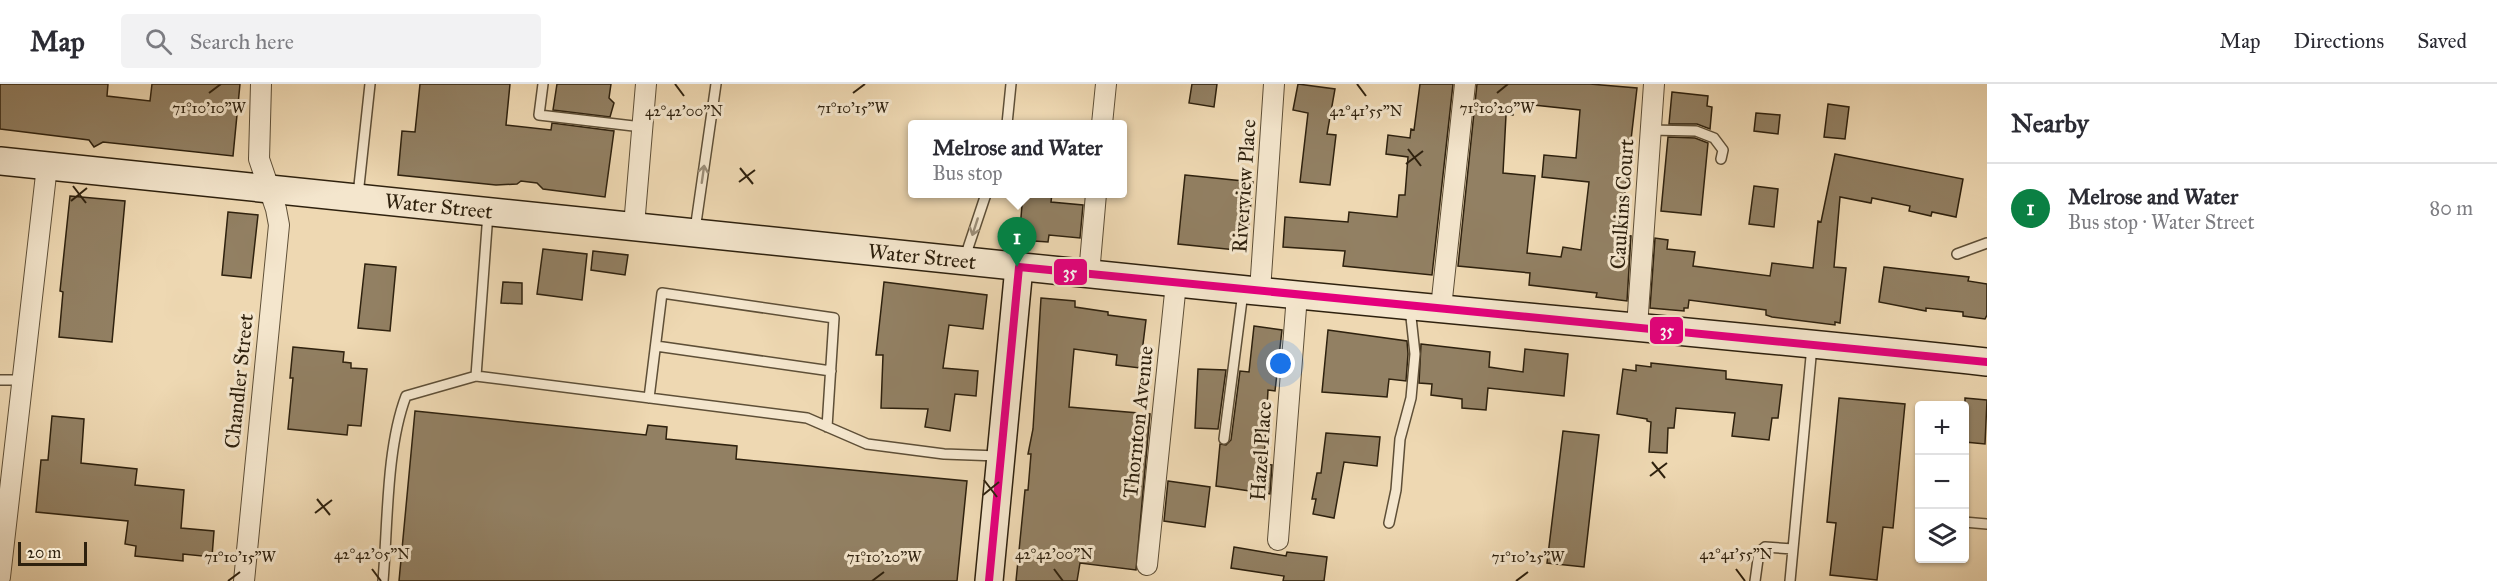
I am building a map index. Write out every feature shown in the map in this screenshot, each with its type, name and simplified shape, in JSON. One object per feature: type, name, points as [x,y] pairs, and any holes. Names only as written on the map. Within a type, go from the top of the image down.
[{"type":"main road","name":"Water Street","points":[[0,161],[1176,283],[1987,362]]},
{"type":"main road","points":[[989,581],[1019,267]]},
{"type":"street","name":"Chandler Street","points":[[244,581],[279,225],[259,159],[261,84]]},
{"type":"street","points":[[634,226],[645,84]]},
{"type":"street","points":[[1102,120],[1106,84]]},
{"type":"street","name":"Riverview Place","points":[[1252,290],[1274,84]]},
{"type":"street","points":[[1441,308],[1465,84]]},
{"type":"street","name":"Caulkins Court","points":[[1637,327],[1654,84]]},
{"type":"street","points":[[0,577],[5,490],[23,380],[47,166]]},
{"type":"street","points":[[1089,274],[1096,198]]},
{"type":"street","name":"Thornton Avenue","points":[[1147,565],[1176,283]]},
{"type":"street","name":"Hazel Place","points":[[1278,540],[1297,295]]},
{"type":"lane","points":[[358,197],[370,84]]},
{"type":"lane","points":[[543,84],[539,115],[642,127]]},
{"type":"lane","points":[[695,232],[716,84]]},
{"type":"lane","points":[[1007,120],[1011,84]]},
{"type":"lane","points":[[1651,130],[1696,130],[1714,138],[1723,150],[1721,159]]},
{"type":"lane","points":[[964,261],[985,198]]},
{"type":"lane","points":[[476,376],[488,211]]},
{"type":"lane","points":[[1957,254],[1987,243]]},
{"type":"lane","points":[[1224,439],[1252,290]]},
{"type":"lane","points":[[649,398],[662,292],[834,318],[827,427]]},
{"type":"lane","points":[[1389,523],[1396,490],[1400,439],[1411,398],[1415,354],[1410,305]]},
{"type":"lane","points":[[1790,581],[1813,344]]},
{"type":"lane","points":[[656,346],[831,371]]},
{"type":"lane","points":[[383,581],[393,440],[398,416],[406,396],[476,376],[807,418],[867,444],[944,454],[1001,456]]},
{"type":"lane","points":[[0,380],[23,380]]},
{"type":"lane","points":[[1969,522],[1987,524]]},
{"type":"lane","points":[[1755,581],[1758,552],[1765,547],[1793,549]]},
{"type":"building","points":[[0,84],[108,84],[107,96],[150,101],[152,84],[240,84],[233,156],[103,142],[94,147],[89,140],[0,129]]},
{"type":"building","points":[[420,84],[510,84],[506,125],[551,130],[552,123],[614,131],[605,197],[543,189],[537,183],[521,181],[517,184],[496,185],[398,175],[402,131],[415,132]]},
{"type":"building","points":[[557,84],[611,84],[609,98],[614,103],[610,117],[553,110]]},
{"type":"building","points":[[1192,84],[1217,84],[1214,107],[1189,103]]},
{"type":"building","points":[[1298,84],[1335,89],[1327,134],[1336,135],[1330,185],[1300,182],[1308,113],[1293,110]]},
{"type":"building","points":[[1420,84],[1453,84],[1432,275],[1343,266],[1345,251],[1283,247],[1285,217],[1348,222],[1349,212],[1397,217],[1399,195],[1405,195],[1408,157],[1386,154],[1388,135],[1410,138],[1411,129],[1414,130]]},
{"type":"building","points":[[1477,84],[1590,84],[1637,88],[1623,209],[1625,209],[1623,235],[1631,236],[1627,301],[1596,297],[1597,293],[1529,285],[1530,273],[1458,266]],"holes":[[[1514,103],[1580,110],[1576,158],[1544,155],[1542,177],[1589,182],[1581,250],[1563,247],[1561,257],[1527,253],[1535,176],[1503,173],[1506,115],[1513,115]]]},
{"type":"building","points":[[1672,92],[1708,96],[1707,106],[1712,107],[1710,129],[1697,124],[1669,124]]},
{"type":"building","points":[[1828,104],[1849,107],[1845,139],[1824,137]]},
{"type":"building","points":[[1756,113],[1780,115],[1778,134],[1754,131]]},
{"type":"building","points":[[1668,137],[1695,138],[1708,143],[1701,215],[1661,211]]},
{"type":"building","points":[[1835,154],[1963,179],[1956,217],[1932,212],[1931,216],[1909,211],[1910,206],[1872,198],[1871,203],[1840,197],[1834,267],[1846,268],[1840,323],[1835,322],[1835,325],[1772,317],[1766,315],[1766,310],[1689,300],[1688,308],[1684,308],[1684,311],[1650,308],[1655,238],[1668,240],[1667,249],[1695,252],[1693,266],[1770,276],[1772,263],[1813,268],[1818,221],[1821,222]]},
{"type":"building","points":[[1185,175],[1253,182],[1246,251],[1178,244]]},
{"type":"building","points":[[1754,186],[1778,189],[1774,227],[1749,224]]},
{"type":"building","points":[[70,196],[125,201],[112,342],[59,337],[63,292],[60,291]]},
{"type":"building","points":[[1023,198],[1052,198],[1051,202],[1083,205],[1080,238],[1049,235],[1048,242],[1019,240]]},
{"type":"building","points":[[228,212],[258,215],[251,278],[222,275]]},
{"type":"building","points":[[543,249],[587,254],[582,300],[537,294]]},
{"type":"building","points":[[593,251],[628,255],[625,275],[591,270]]},
{"type":"building","points":[[365,264],[396,267],[390,331],[358,328]]},
{"type":"building","points":[[1884,267],[1969,277],[1968,281],[1987,284],[1987,315],[1985,319],[1963,316],[1963,312],[1926,308],[1926,311],[1879,302]]},
{"type":"building","points":[[503,282],[522,283],[522,304],[501,303]]},
{"type":"building","points":[[884,282],[987,295],[983,329],[949,325],[943,368],[978,371],[976,396],[955,394],[950,431],[925,427],[928,409],[881,408],[883,355],[876,355]]},
{"type":"building","points":[[1041,298],[1075,301],[1075,307],[1108,312],[1108,315],[1146,320],[1140,368],[1116,365],[1117,355],[1074,349],[1069,407],[1150,414],[1136,570],[1080,563],[1077,581],[1016,581],[1025,490],[1028,490],[1031,454],[1028,454],[1033,429]]},
{"type":"building","points":[[1254,326],[1282,330],[1275,391],[1268,390],[1264,464],[1272,465],[1270,494],[1216,486],[1220,444],[1226,445],[1231,440],[1240,371],[1249,372]]},
{"type":"building","points":[[1328,330],[1407,341],[1406,381],[1389,379],[1387,397],[1322,392]]},
{"type":"building","points":[[1421,344],[1490,352],[1489,367],[1523,372],[1525,349],[1568,354],[1564,396],[1488,388],[1486,410],[1462,408],[1462,399],[1431,395],[1432,384],[1419,383]]},
{"type":"building","points":[[293,347],[344,352],[343,362],[351,363],[351,368],[367,369],[361,426],[348,425],[347,435],[288,429],[293,378],[290,378]]},
{"type":"building","points":[[1651,363],[1726,371],[1726,379],[1782,385],[1778,418],[1772,418],[1769,440],[1732,436],[1735,413],[1676,408],[1674,428],[1668,428],[1667,453],[1649,452],[1651,422],[1647,419],[1617,414],[1623,369],[1636,371],[1636,365],[1651,367]]},
{"type":"building","points":[[1198,369],[1226,370],[1218,429],[1195,428]]},
{"type":"building","points":[[1839,398],[1905,404],[1893,528],[1883,527],[1877,580],[1830,575],[1836,523],[1827,522]]},
{"type":"building","points":[[1965,398],[1987,400],[1985,444],[1969,442],[1969,401],[1965,401]]},
{"type":"building","points":[[415,411],[646,435],[648,425],[667,427],[666,439],[737,446],[736,459],[967,481],[957,581],[399,581]]},
{"type":"building","points":[[52,416],[84,419],[81,463],[137,469],[135,485],[184,490],[181,528],[214,531],[212,557],[183,554],[183,561],[135,556],[136,546],[125,544],[128,521],[36,512],[41,460],[48,460]]},
{"type":"building","points":[[1563,431],[1599,435],[1584,567],[1547,563]]},
{"type":"building","points":[[1326,433],[1380,437],[1377,466],[1344,462],[1334,518],[1313,514],[1316,499],[1312,499],[1317,473],[1321,473]]},
{"type":"building","points":[[1168,481],[1210,487],[1205,527],[1164,521]]},
{"type":"building","points":[[1234,547],[1286,556],[1287,552],[1327,557],[1324,581],[1283,581],[1284,576],[1231,568]]},
{"type":"transit line","name":"35","points":[[989,581],[1019,267],[1987,362]]},
{"type":"place","name":"Melrose and Water","points":[[1017,267]]}]
